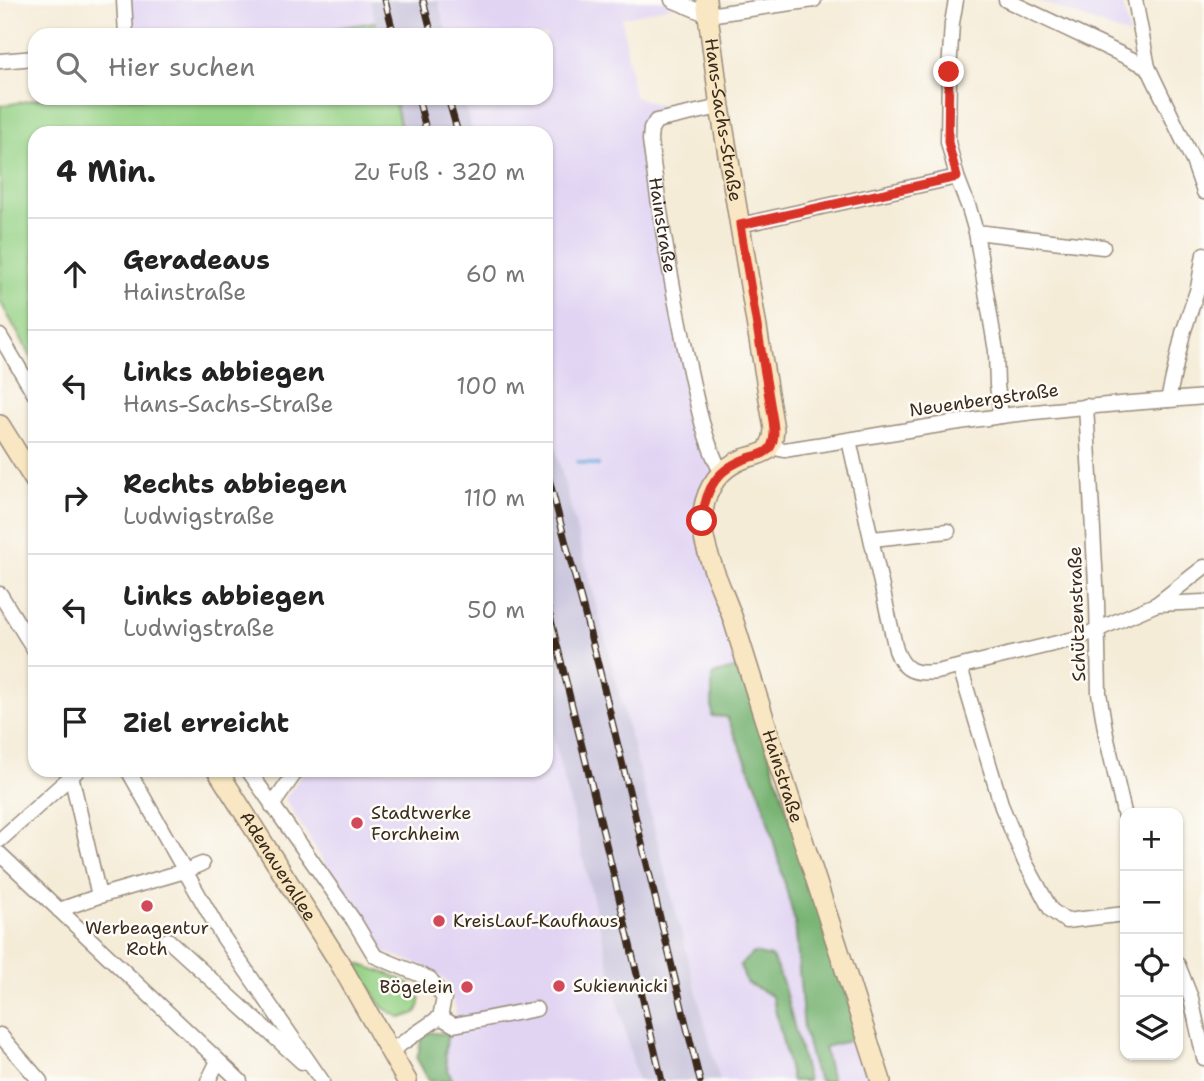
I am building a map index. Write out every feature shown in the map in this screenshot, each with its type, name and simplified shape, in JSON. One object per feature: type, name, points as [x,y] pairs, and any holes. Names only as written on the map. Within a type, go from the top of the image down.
[{"type":"street","points":[[124,0],[126,28]]},
{"type":"street","points":[[673,0],[707,7],[806,1]]},
{"type":"street","points":[[956,0],[952,23],[948,142],[976,232],[996,351],[1001,416]]},
{"type":"street","points":[[1006,0],[1148,67]]},
{"type":"street","points":[[1135,0],[1148,67],[1194,161],[1204,192]]},
{"type":"street","name":"Hans-Sachs-Straße","points":[[707,7],[720,107],[774,429],[771,447]]},
{"type":"street","points":[[0,61],[28,59]]},
{"type":"street","name":"Hainstraße","points":[[720,107],[656,121],[651,129],[650,140],[663,232],[687,356],[705,433],[721,472],[709,490],[703,510],[705,540],[881,1081]]},
{"type":"street","points":[[740,225],[957,177]]},
{"type":"street","points":[[976,232],[1103,247]]},
{"type":"street","points":[[1168,400],[1183,333],[1198,288],[1204,254]]},
{"type":"street","points":[[0,336],[28,383]]},
{"type":"street","name":"Neuenbergstraße","points":[[771,447],[784,450],[1001,416],[1086,406],[1204,397]]},
{"type":"street","name":"Schützenstraße","points":[[1086,406],[1097,602],[1099,693],[1123,808]]},
{"type":"street","points":[[0,425],[28,470]]},
{"type":"street","points":[[849,440],[895,650],[901,663],[908,669],[924,673],[937,672],[1078,638],[1157,604],[1204,567]]},
{"type":"street","points":[[721,472],[741,460],[765,453],[771,447]]},
{"type":"street","points":[[872,539],[948,531]]},
{"type":"street","points":[[0,594],[28,640]]},
{"type":"street","points":[[1157,604],[1204,602]]},
{"type":"street","points":[[960,667],[1002,807],[1025,862],[1051,910],[1066,921],[1120,915]]},
{"type":"street","points":[[0,840],[70,777]]},
{"type":"street","points":[[75,777],[99,896]]},
{"type":"street","points":[[132,777],[221,934],[322,1080]]},
{"type":"street","name":"Adenauerallee","points":[[221,777],[339,962],[407,1081]]},
{"type":"street","points":[[253,777],[354,921],[375,956],[430,979],[443,998],[440,1017],[398,1046]]},
{"type":"street","points":[[272,806],[292,777]]},
{"type":"street","points":[[0,855],[240,1081]]},
{"type":"street","points":[[59,910],[202,864]]},
{"type":"street","points":[[168,940],[322,1080]]},
{"type":"street","name":"Adenauerallee","points":[[339,962],[369,996],[418,1081]]},
{"type":"street","points":[[1183,978],[1191,998],[1204,1058]]},
{"type":"street","points":[[440,1017],[454,1025],[536,1009]]},
{"type":"street","points":[[0,1035],[40,1081]]},
{"type":"street","points":[[208,1081],[218,1061]]},
{"type":"shaded area","points":[[119,0],[370,0],[375,22],[339,28],[121,28]]},
{"type":"shaded area","points":[[370,0],[438,0],[445,28],[376,28]]},
{"type":"shaded area","points":[[438,0],[666,0],[673,6],[622,18],[634,96],[662,106],[666,115],[645,119],[646,141],[714,476],[696,519],[873,1081],[720,1081],[553,438],[553,126],[471,126],[465,105],[553,105],[553,28],[445,28]]},
{"type":"shaded area","points":[[1037,0],[1122,0],[1130,36]]},
{"type":"shaded area","points":[[396,105],[465,105],[471,126],[400,126]]},
{"type":"shaded area","points":[[553,438],[720,1081],[637,1081],[553,735]]},
{"type":"shaded area","points":[[553,735],[637,1081],[453,1081],[445,1067],[446,1045],[456,1009],[447,981],[426,967],[381,951],[285,799],[300,777],[553,777]]},
{"type":"green space","points":[[375,22],[376,28],[339,28]]},
{"type":"green space","points":[[28,101],[28,105],[396,105],[400,126],[28,126],[28,351],[0,301],[0,106]]},
{"type":"green space","points":[[741,667],[860,1036],[824,1047],[832,1081],[820,1081],[814,1069],[804,1030],[795,922],[761,795],[727,717],[712,716],[712,675]]},
{"type":"green space","points":[[753,953],[772,957],[783,983],[808,1081],[792,1081],[772,996],[746,982],[740,965]]},
{"type":"green space","points":[[355,963],[392,975],[417,990],[420,1005],[416,1013],[401,1018],[382,1007]]},
{"type":"green space","points":[[423,1032],[448,1034],[446,1058],[453,1081],[429,1081],[417,1059]]},
{"type":"waterway","points":[[578,462],[598,465]]},
{"type":"railway","points":[[385,0],[392,28]]},
{"type":"railway","points":[[423,0],[430,28]]},
{"type":"railway","points":[[420,105],[425,126]]},
{"type":"railway","points":[[450,105],[456,126]]},
{"type":"railway","points":[[553,494],[599,668],[700,1081]]},
{"type":"railway","points":[[553,628],[662,1081]]},
{"type":"place","name":"Stadtwerke Forchheim","points":[[357,823]]},
{"type":"place","name":"Werbeagentur Roth","points":[[147,906]]},
{"type":"place","name":"KreisLauf-Kaufhaus","points":[[439,921]]},
{"type":"place","name":"Sukiennicki","points":[[559,986]]},
{"type":"place","name":"Bögelein","points":[[467,987]]},
{"type":"route","points":[[702,521],[709,490],[721,472],[741,460],[765,453],[771,447],[773,438],[772,415],[740,225],[957,177],[948,142],[949,72]]}]
